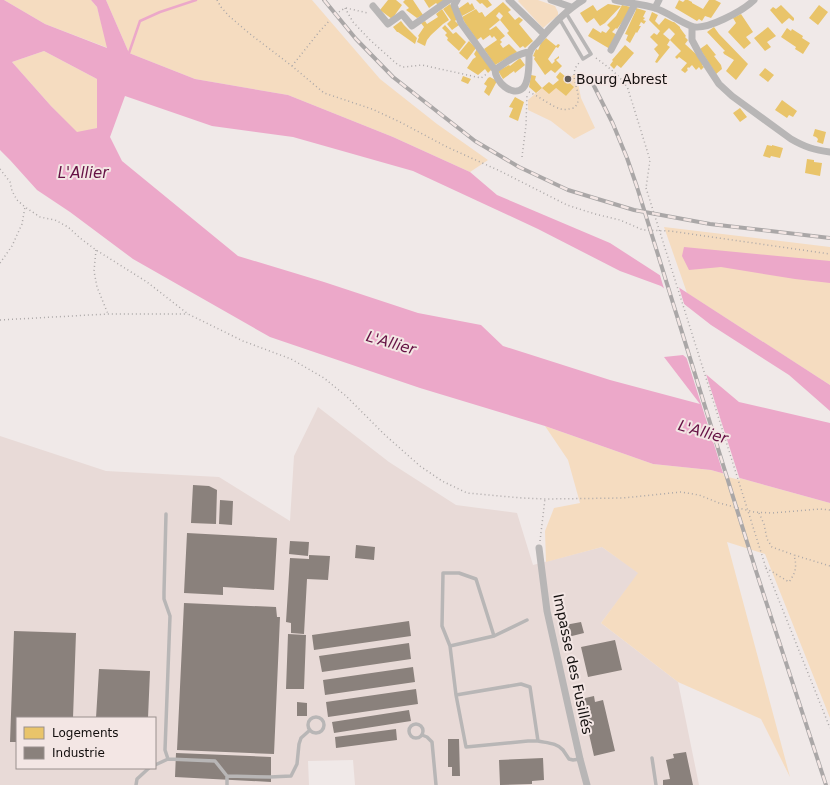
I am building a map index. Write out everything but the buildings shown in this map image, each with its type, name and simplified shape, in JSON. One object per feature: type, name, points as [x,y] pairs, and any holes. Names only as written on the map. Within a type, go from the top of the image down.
[{"type":"street","points":[[373,6],[388,24],[402,14],[412,26],[449,0]]},
{"type":"street","points":[[457,0],[454,5],[461,23],[494,70],[499,81],[505,87],[512,90],[523,88],[526,83],[530,52],[544,34],[568,10],[583,0]]},
{"type":"street","points":[[509,0],[544,34]]},
{"type":"street","points":[[551,0],[568,10]]},
{"type":"street","points":[[615,0],[655,8],[692,27],[706,26],[721,20],[736,13],[754,0]]},
{"type":"street","points":[[655,8],[659,0]]},
{"type":"street","points":[[611,50],[635,4]]},
{"type":"street","points":[[692,27],[692,40],[700,55],[723,88],[801,145],[817,151],[830,152]]},
{"type":"street","points":[[494,70],[520,54],[530,52]]},
{"type":"street","name":"Impasse des Fusillés","points":[[539,548],[547,611],[587,785]]},
{"type":"lane","points":[[559,18],[584,59],[591,54],[568,10]]},
{"type":"lane","points":[[166,514],[164,599],[170,616],[165,750],[168,759]]},
{"type":"lane","points":[[494,636],[476,579],[459,574],[443,573],[442,626],[450,646],[456,696],[466,747],[538,741],[560,746],[570,760],[580,759]]},
{"type":"lane","points":[[450,646],[494,636],[527,620]]},
{"type":"lane","points":[[456,696],[521,684],[530,687],[538,741]]},
{"type":"lane","points":[[317,718],[322,720],[324,726],[321,732],[315,733],[310,730],[308,724],[311,719],[317,718]]},
{"type":"lane","points":[[414,724],[419,725],[423,729],[422,735],[418,739],[412,738],[408,734],[409,728],[414,724]]},
{"type":"lane","points":[[227,776],[291,776],[297,764],[301,738],[310,730]]},
{"type":"lane","points":[[422,735],[427,737],[432,742],[436,785]]},
{"type":"lane","points":[[652,758],[656,785]]},
{"type":"lane","points":[[156,765],[168,759],[215,761],[227,776],[227,785]]},
{"type":"lane","points":[[136,785],[137,779],[148,769]]},
{"type":"path","points":[[217,0],[229,16],[324,93],[372,109],[400,122],[446,147],[500,171],[567,205],[620,220],[643,230],[670,231],[830,254]]},
{"type":"path","points":[[339,12],[345,8],[381,16]]},
{"type":"path","points":[[345,8],[353,22],[370,40],[398,65],[422,65],[481,78],[494,70]]},
{"type":"path","points":[[292,66],[318,32],[330,20]]},
{"type":"path","points":[[591,54],[618,75],[624,81],[628,89],[650,160],[646,188],[766,568],[830,728]]},
{"type":"path","points":[[522,157],[528,92],[535,94],[559,109],[565,110],[574,108],[577,104],[578,98],[573,74],[577,64],[584,59]]},
{"type":"path","points":[[0,168],[10,182],[12,192],[17,200],[25,207],[40,217],[54,220],[68,227],[96,250],[147,282],[188,314],[243,341],[291,360],[324,378],[346,396],[385,435],[420,466],[442,481],[467,493],[544,499],[623,498],[682,492],[699,495],[719,503],[754,512],[772,513],[820,509],[830,510]]},
{"type":"path","points":[[0,263],[12,246],[22,224],[25,207]]},
{"type":"path","points":[[96,250],[94,272],[97,287],[108,314]]},
{"type":"path","points":[[0,320],[108,314],[188,314]]},
{"type":"path","points":[[539,548],[544,499]]},
{"type":"path","points":[[759,512],[764,524],[767,539],[772,547],[830,566]]},
{"type":"path","points":[[766,568],[789,582],[794,576],[796,565],[794,555]]},
{"type":"shaded area","points":[[4,0],[91,0],[97,7],[108,48],[45,24]]},
{"type":"shaded area","points":[[106,0],[312,0],[380,79],[437,124],[488,160],[470,172],[393,137],[288,95],[195,79],[129,53]]},
{"type":"shaded area","points":[[538,0],[555,6],[558,15],[543,28],[518,1]]},
{"type":"shaded area","points":[[44,51],[97,79],[97,128],[77,133],[12,62]]},
{"type":"shaded area","points":[[576,73],[581,98],[595,128],[574,139],[551,121],[528,110],[528,100],[542,88],[556,88],[566,96],[573,87],[568,82],[569,78]]},
{"type":"shaded area","points":[[664,227],[830,247],[830,385],[687,293]]},
{"type":"shaded area","points":[[318,407],[389,462],[456,505],[517,513],[533,565],[602,547],[639,573],[601,623],[678,682],[699,785],[355,785],[353,760],[308,761],[309,785],[0,785],[0,436],[106,471],[219,477],[290,521],[294,456]]},
{"type":"shaded area","points":[[545,426],[653,464],[711,470],[830,503],[830,718],[765,554],[727,542],[790,777],[761,719],[678,682],[601,623],[638,573],[602,547],[546,562],[545,531],[554,508],[580,503],[568,460]]},
{"type":"water","name":"L'Allier","points":[[0,0],[4,0],[45,24],[107,48],[97,7],[91,0],[106,0],[129,53],[195,79],[288,95],[393,137],[470,172],[497,195],[610,243],[830,385],[830,411],[789,375],[711,325],[661,286],[620,271],[538,229],[413,171],[293,137],[212,126],[125,96],[110,137],[122,161],[238,256],[418,313],[481,325],[503,346],[610,380],[700,404],[664,357],[683,355],[739,402],[830,423],[830,503],[711,470],[653,464],[545,426],[420,388],[270,337],[133,259],[70,212],[37,190],[0,150]],"holes":[[[44,51],[97,79],[97,128],[77,132],[51,106],[12,62]]]},
{"type":"water","points":[[684,247],[830,261],[830,283],[721,267],[689,270],[682,256]]},
{"type":"pier","points":[[659,272],[678,284],[685,307],[665,292]]},
{"type":"pier","points":[[685,353],[705,371],[740,480],[724,476]]},
{"type":"waterway","points":[[129,53],[140,21],[160,12],[196,0]]},
{"type":"railway","points":[[324,0],[356,39],[393,77],[475,141],[519,167],[568,190],[634,210],[710,224],[830,238]]},
{"type":"railway","points":[[590,78],[613,124],[637,187],[756,571],[826,785]]},
{"type":"place","name":"Bourg Abrest","points":[[568,79]]}]
